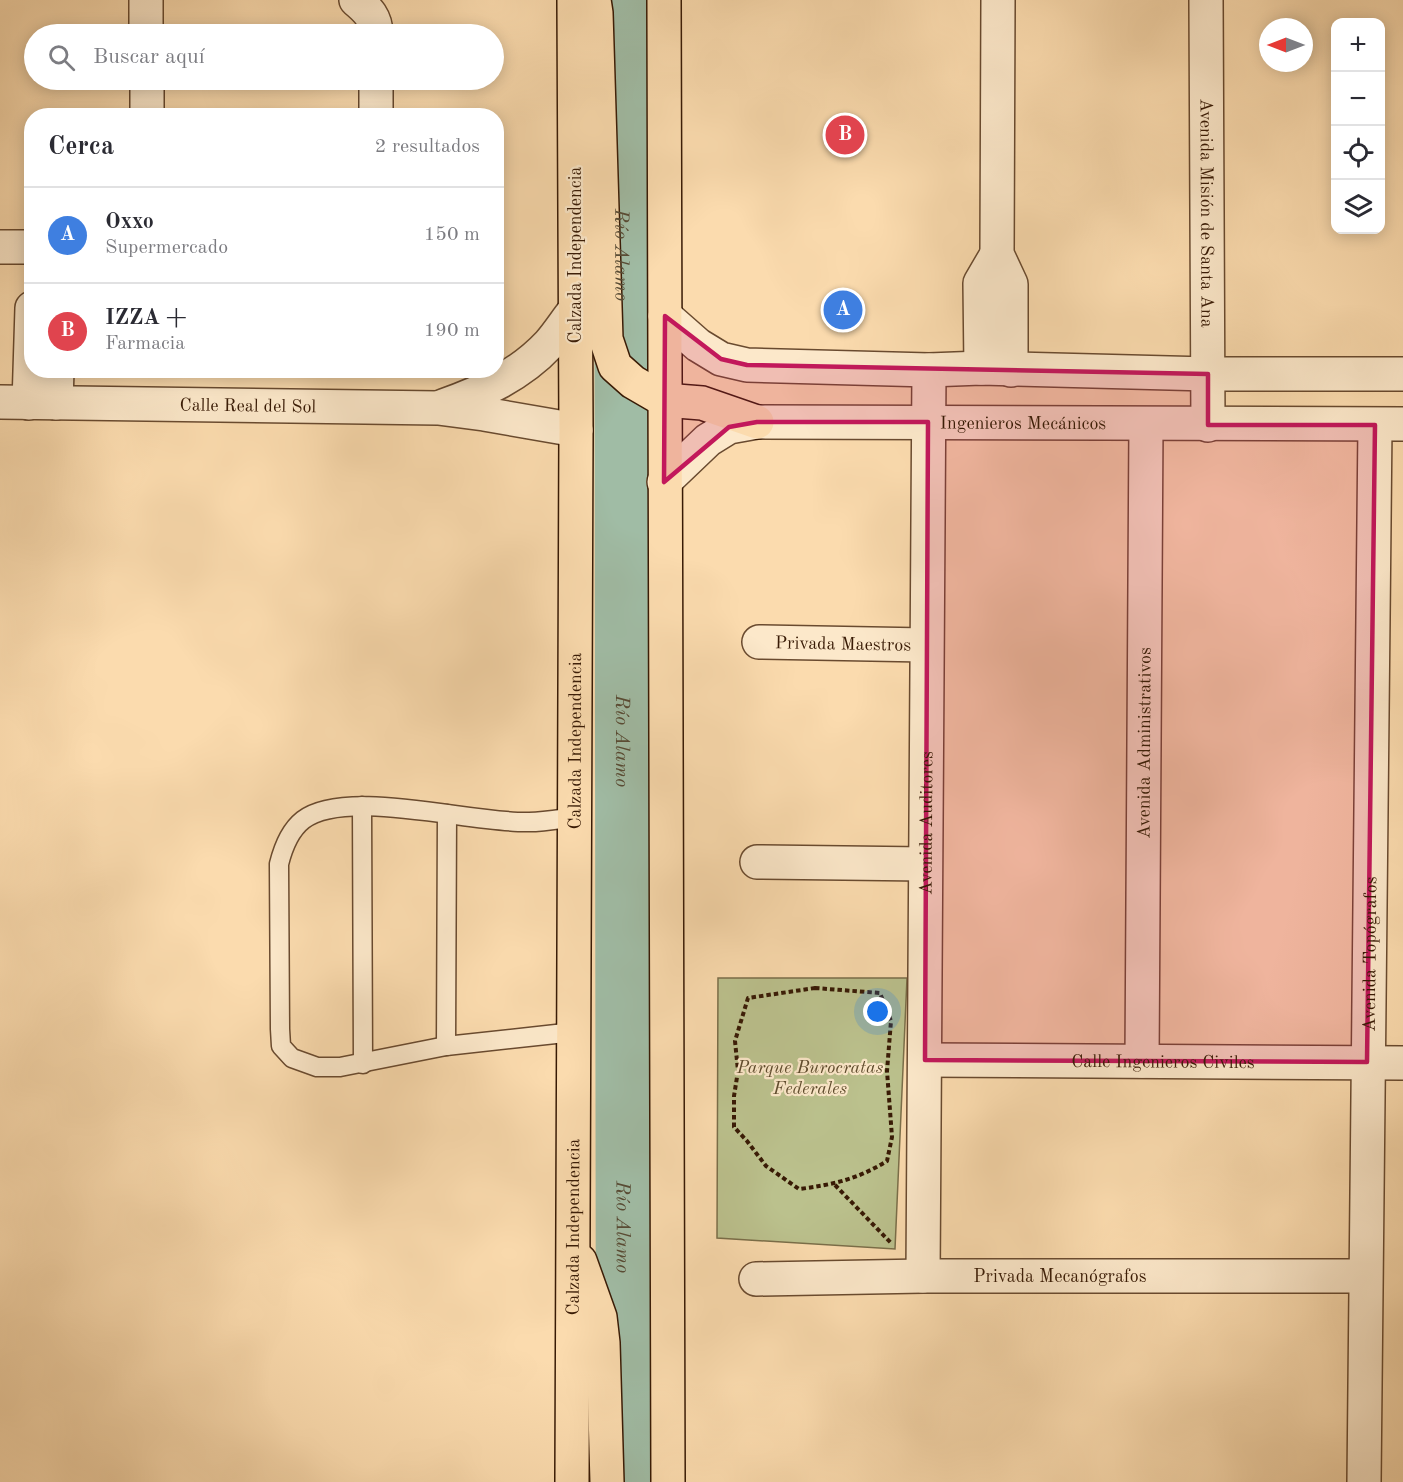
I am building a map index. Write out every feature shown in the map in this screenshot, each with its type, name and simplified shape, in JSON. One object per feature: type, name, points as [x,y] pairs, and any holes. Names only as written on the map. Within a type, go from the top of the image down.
[{"type":"main road","name":"Calzada Independencia","points":[[572,1482],[576,430],[574,0]]},
{"type":"main road","points":[[594,0],[597,13],[606,339],[615,366],[633,382],[664,400],[702,403],[757,422]]},
{"type":"main road","points":[[664,0],[668,1482]]},
{"type":"main road","points":[[573,1243],[600,1317],[603,1343],[606,1482]]},
{"type":"street","points":[[146,0],[146,24]]},
{"type":"street","points":[[356,0],[369,10],[375,24]]},
{"type":"street","points":[[996,369],[1011,284],[997,254],[998,0]]},
{"type":"street","name":"Avenida Misión de Santa Ana","points":[[1206,0],[1208,425]]},
{"type":"street","points":[[147,90],[147,108]]},
{"type":"street","points":[[376,90],[376,108]]},
{"type":"street","points":[[0,247],[24,247]]},
{"type":"street","name":"Calle Real del Sol","points":[[438,408],[478,394],[516,373],[548,345],[575,310]]},
{"type":"street","points":[[664,316],[698,345],[721,359],[747,365],[1208,374],[1403,374]]},
{"type":"street","name":"Avenida Auditores","points":[[923,1276],[929,370]]},
{"type":"street","points":[[28,403],[29,378]]},
{"type":"street","points":[[28,403],[50,378]]},
{"type":"street","name":"Calle Real del Sol","points":[[28,403],[438,408],[576,430]]},
{"type":"street","name":"Ingenieros Mecánicos","points":[[664,482],[708,440],[729,427],[757,422],[1389,425]]},
{"type":"street","name":"Avenida Administrativos","points":[[1143,1061],[1146,424]]},
{"type":"street","name":"Avenida Topógrafos","points":[[1364,1482],[1367,1062],[1389,425]]},
{"type":"street","name":"Privada Maestros","points":[[759,642],[926,645]]},
{"type":"street","points":[[757,862],[925,864]]},
{"type":"street","name":"Calle Ingenieros Civiles","points":[[925,1060],[1403,1063]]},
{"type":"street","name":"Privada Mecanógrafos","points":[[756,1279],[923,1276],[1365,1276]]},
{"type":"lane","points":[[574,1032],[446,1046],[340,1067],[317,1067],[291,1058],[281,1046],[279,864],[285,843],[302,820],[329,808],[362,806],[528,822],[575,817]]},
{"type":"lane","points":[[362,806],[363,1064]]},
{"type":"lane","points":[[446,1046],[447,814]]},
{"type":"path","points":[[815,988],[880,993],[891,1021],[887,1071],[892,1137],[887,1161],[872,1171],[835,1185],[799,1190],[766,1166],[734,1127],[734,1096],[738,1071],[735,1041],[748,998],[815,988]]},
{"type":"path","points":[[835,1185],[923,1276]]},
{"type":"highlighted area","points":[[665,316],[721,359],[747,365],[1208,374],[1208,425],[1375,425],[1367,1062],[925,1060],[928,422],[757,422],[729,427],[664,482]]},
{"type":"green space","name":"Parque Burocratas Federales","points":[[718,978],[907,978],[895,1249],[717,1238]]},
{"type":"waterway","name":"Río Alamo","points":[[622,0],[624,1482]]},
{"type":"place","name":"IZZA +","points":[[845,135]]},
{"type":"place","name":"Oxxo","points":[[843,310]]}]
